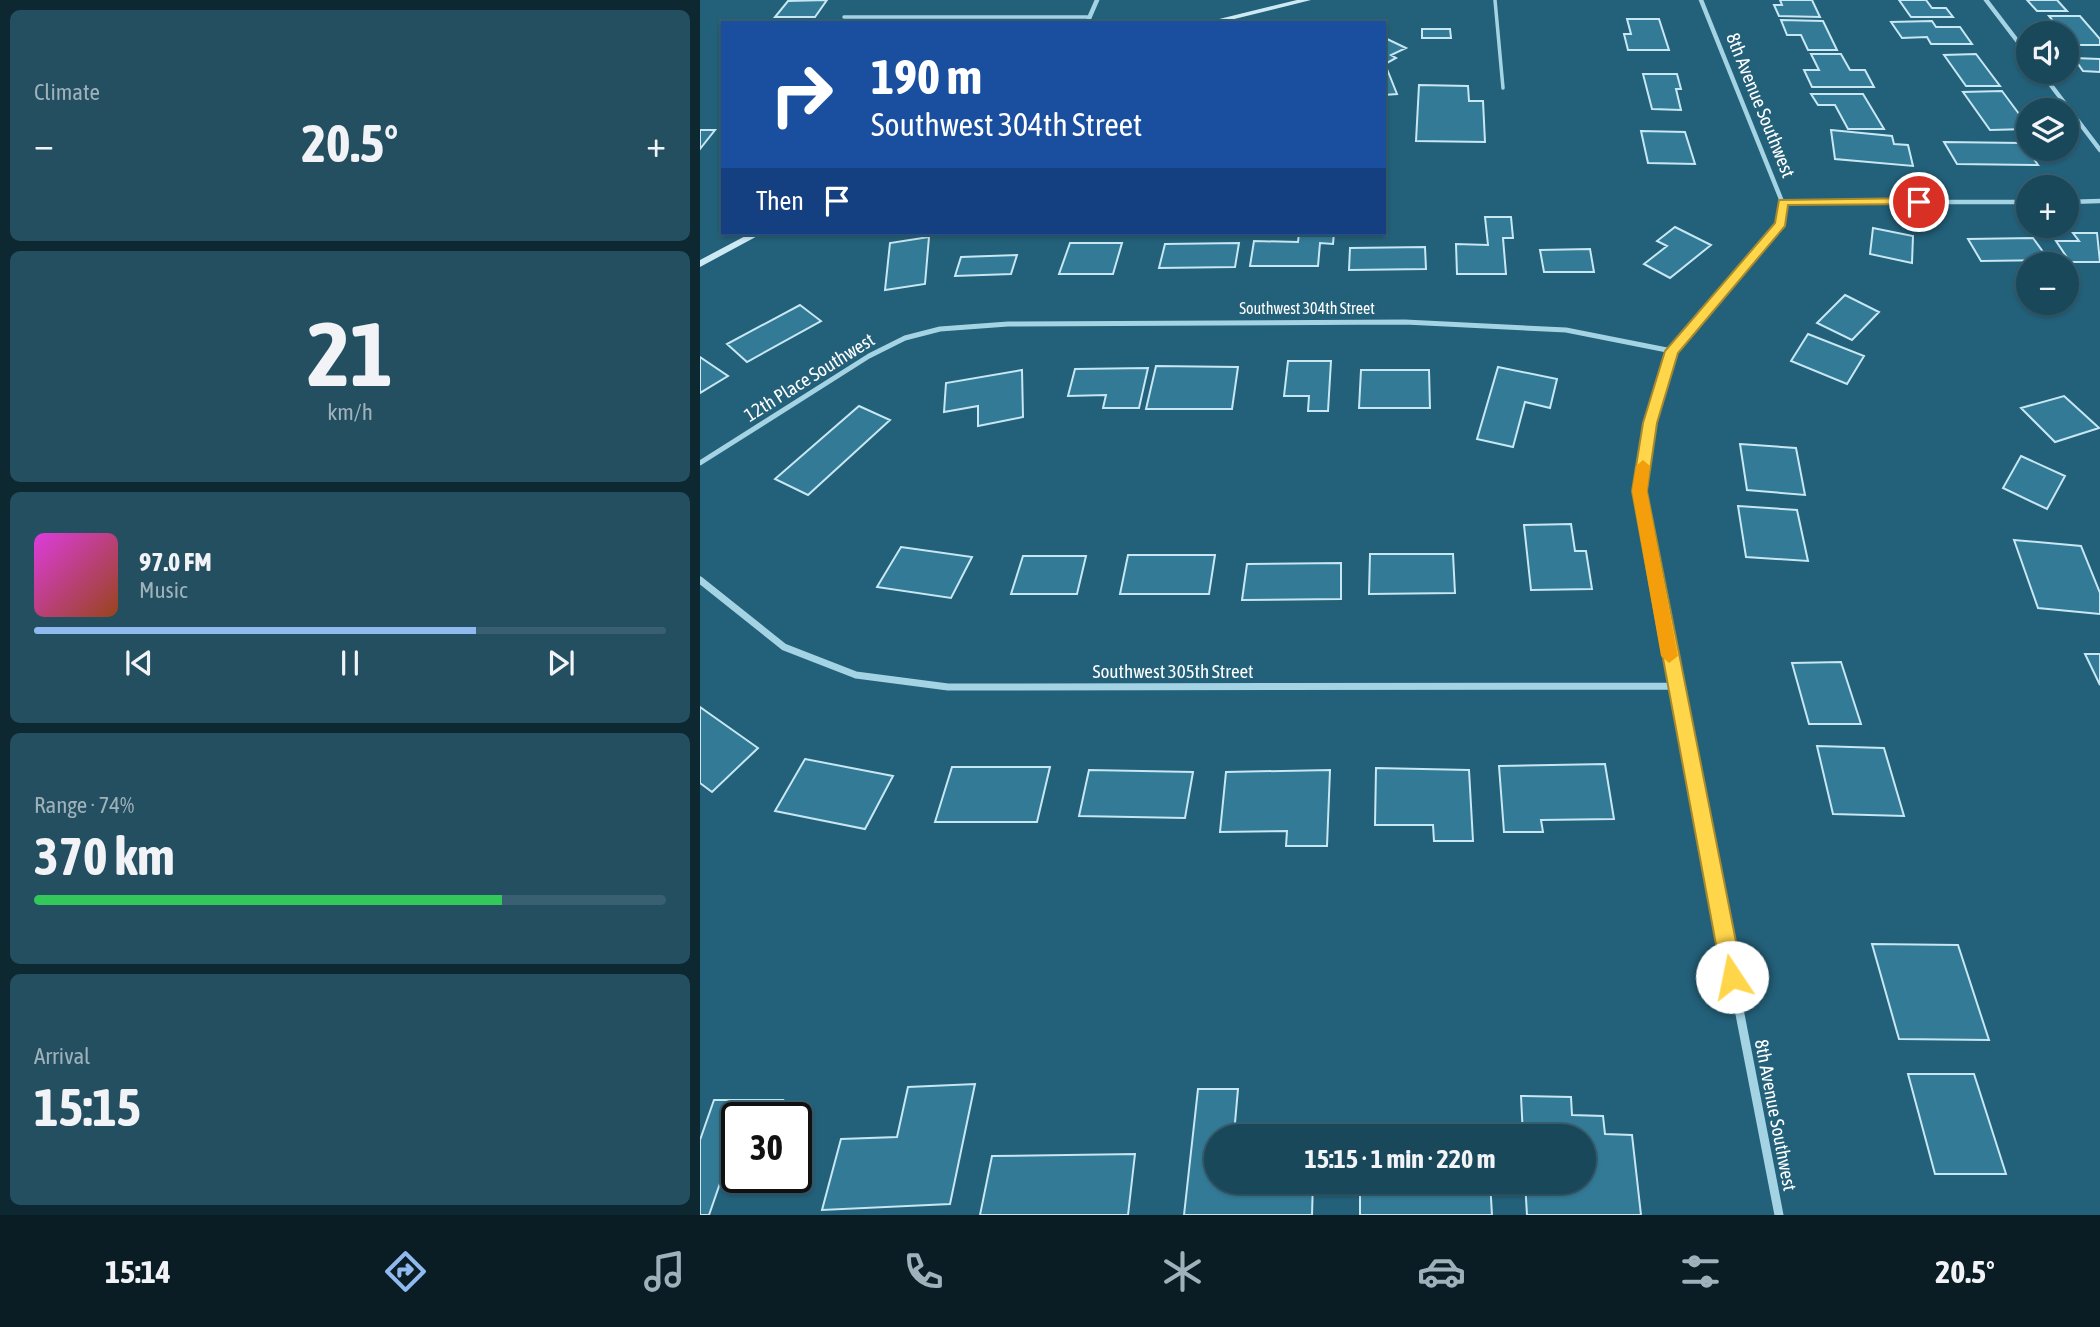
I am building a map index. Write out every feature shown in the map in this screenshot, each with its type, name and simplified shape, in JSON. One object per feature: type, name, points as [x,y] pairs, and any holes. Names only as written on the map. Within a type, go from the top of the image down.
[{"type":"main road","points":[[1216,21],[1307,0]]},
{"type":"main road","points":[[700,264],[754,235]]},
{"type":"street","points":[[1088,21],[1097,0]]},
{"type":"street","name":"8th Avenue Southwest","points":[[1701,0],[1783,202],[1781,224],[1672,351],[1650,423],[1639,491],[1779,1215]]},
{"type":"street","points":[[1986,0],[2016,39]]},
{"type":"street","points":[[2049,84],[2100,150]]},
{"type":"street","points":[[2079,202],[2100,201]]},
{"type":"street","points":[[1783,202],[2016,202]]},
{"type":"street","name":"Southwest 304th Street","points":[[940,329],[1008,324],[1405,322],[1566,330],[1672,351]]},
{"type":"street","name":"12th Place Southwest","points":[[700,463],[869,356],[905,338],[940,329]]},
{"type":"street","name":"Southwest 305th Street","points":[[700,580],[784,647],[856,675],[948,687],[1675,686]]},
{"type":"lane","points":[[1495,0],[1503,88]]},
{"type":"lane","points":[[844,17],[1090,17]]},
{"type":"building","points":[[827,0],[815,17],[775,17],[788,1]]},
{"type":"building","points":[[1780,0],[1812,0],[1820,17],[1779,16],[1774,5],[1782,5]]},
{"type":"building","points":[[1899,0],[1926,0],[1932,8],[1946,8],[1953,17],[1911,17]]},
{"type":"building","points":[[2027,0],[2057,0],[2067,11],[2037,11]]},
{"type":"building","points":[[2049,16],[2080,16],[2100,39],[2100,45],[2079,45],[2079,21],[2053,21]]},
{"type":"building","points":[[1627,19],[1659,19],[1669,50],[1628,50],[1624,34],[1631,34]]},
{"type":"building","points":[[1781,20],[1823,21],[1837,50],[1808,50],[1801,35],[1787,35]]},
{"type":"building","points":[[1932,21],[1936,27],[1960,27],[1972,44],[1931,44],[1927,37],[1902,38],[1891,22]]},
{"type":"building","points":[[1422,29],[1450,29],[1451,38],[1422,38]]},
{"type":"building","points":[[1386,38],[1406,48],[1391,55],[1396,58],[1386,63]]},
{"type":"building","points":[[1811,54],[1841,54],[1850,70],[1865,70],[1874,87],[1812,87],[1804,70],[1819,70]]},
{"type":"building","points":[[1976,54],[2000,86],[1966,86],[1944,55]]},
{"type":"building","points":[[2079,58],[2100,59],[2100,72],[2083,71]]},
{"type":"building","points":[[1386,66],[1397,94],[1386,95]]},
{"type":"building","points":[[1643,74],[1677,74],[1681,89],[1676,89],[1681,110],[1652,109]]},
{"type":"building","points":[[1419,85],[1468,86],[1469,101],[1483,101],[1485,142],[1416,141]]},
{"type":"building","points":[[2002,91],[2016,110],[2016,129],[1990,130],[1963,92]]},
{"type":"building","points":[[1811,94],[1863,94],[1884,129],[1848,129],[1835,105],[1818,105]]},
{"type":"building","points":[[700,130],[715,130],[700,149]]},
{"type":"building","points":[[1831,130],[1892,136],[1894,144],[1908,145],[1913,166],[1835,159]]},
{"type":"building","points":[[1641,131],[1685,132],[1695,164],[1648,163]]},
{"type":"building","points":[[1944,142],[2016,143],[2016,161],[2035,161],[2038,165],[1957,164]]},
{"type":"building","points":[[1485,217],[1511,217],[1513,238],[1503,238],[1506,274],[1457,274],[1456,244],[1488,245]]},
{"type":"building","points":[[1675,227],[1711,245],[1670,278],[1644,264],[1667,246],[1657,241]]},
{"type":"building","points":[[1873,228],[1913,236],[1912,263],[1870,254]]},
{"type":"building","points":[[2079,233],[2097,233],[2100,262],[2079,262],[2079,252],[2063,252],[2056,241],[2079,241],[2077,238]]},
{"type":"building","points":[[1299,235],[1334,235],[1333,244],[1320,243],[1318,266],[1250,266],[1254,241],[1298,242]]},
{"type":"building","points":[[929,237],[925,284],[885,290],[890,243]]},
{"type":"building","points":[[2033,238],[2043,252],[2016,252],[2016,260],[1981,261],[1968,239]]},
{"type":"building","points":[[1070,243],[1122,243],[1113,274],[1059,274]]},
{"type":"building","points":[[1239,243],[1235,267],[1159,268],[1165,244]]},
{"type":"building","points":[[1425,247],[1426,269],[1349,270],[1350,248]]},
{"type":"building","points":[[1590,249],[1594,272],[1544,272],[1540,250]]},
{"type":"building","points":[[1017,255],[1011,274],[955,276],[961,257]]},
{"type":"building","points":[[1845,295],[1879,312],[1852,340],[1817,323]]},
{"type":"building","points":[[800,305],[821,321],[747,362],[727,344]]},
{"type":"building","points":[[1808,334],[1864,356],[1847,384],[1791,361]]},
{"type":"building","points":[[700,357],[728,376],[700,393]]},
{"type":"building","points":[[1288,361],[1331,361],[1328,411],[1308,411],[1309,396],[1284,396]]},
{"type":"building","points":[[1156,366],[1238,367],[1232,409],[1146,409]]},
{"type":"building","points":[[1498,367],[1557,379],[1550,408],[1525,402],[1513,447],[1477,439]]},
{"type":"building","points":[[1148,368],[1139,408],[1103,408],[1106,395],[1068,396],[1075,369]]},
{"type":"building","points":[[1022,370],[1023,417],[978,426],[978,406],[944,412],[946,383]]},
{"type":"building","points":[[1361,370],[1429,370],[1430,408],[1359,408]]},
{"type":"building","points":[[2064,396],[2099,428],[2055,442],[2021,408]]},
{"type":"building","points":[[859,406],[890,420],[808,495],[775,479]]},
{"type":"building","points":[[1740,444],[1796,448],[1805,495],[1747,490]]},
{"type":"building","points":[[2021,456],[2065,476],[2047,509],[2003,488]]},
{"type":"building","points":[[1738,506],[1797,510],[1808,561],[1746,557]]},
{"type":"building","points":[[1571,524],[1575,551],[1586,551],[1592,589],[1531,590],[1524,525]]},
{"type":"building","points":[[2014,540],[2081,546],[2100,593],[2100,614],[2038,608]]},
{"type":"building","points":[[901,547],[972,557],[951,598],[877,587]]},
{"type":"building","points":[[1370,554],[1453,554],[1455,593],[1369,594]]},
{"type":"building","points":[[1128,555],[1215,555],[1209,594],[1120,594]]},
{"type":"building","points":[[1023,556],[1086,556],[1077,594],[1011,594]]},
{"type":"building","points":[[1341,563],[1341,599],[1242,600],[1247,564]]},
{"type":"building","points":[[2085,654],[2100,654],[2100,685]]},
{"type":"building","points":[[1841,662],[1861,724],[1809,724],[1792,663]]},
{"type":"building","points":[[700,707],[758,748],[712,792],[700,783]]},
{"type":"building","points":[[1817,746],[1884,748],[1904,816],[1833,814]]},
{"type":"building","points":[[805,759],[893,776],[865,829],[775,811]]},
{"type":"building","points":[[1605,764],[1614,819],[1541,820],[1543,832],[1504,832],[1499,766]]},
{"type":"building","points":[[952,767],[1050,767],[1037,822],[935,822]]},
{"type":"building","points":[[1376,768],[1469,770],[1473,841],[1434,841],[1433,825],[1375,825]]},
{"type":"building","points":[[1089,770],[1193,772],[1185,818],[1079,816]]},
{"type":"building","points":[[1330,770],[1327,846],[1286,846],[1287,831],[1220,832],[1226,772]]},
{"type":"building","points":[[1872,944],[1958,945],[1989,1040],[1899,1039]]},
{"type":"building","points":[[1908,1074],[1974,1074],[2006,1174],[1935,1174]]},
{"type":"building","points":[[975,1084],[950,1204],[822,1210],[841,1139],[897,1137],[908,1087]]},
{"type":"building","points":[[1198,1089],[1238,1089],[1235,1124],[1204,1124],[1204,1194],[1313,1194],[1312,1215],[1184,1215]]},
{"type":"building","points":[[1521,1096],[1571,1097],[1572,1115],[1603,1116],[1605,1134],[1632,1135],[1641,1215],[1527,1215],[1526,1194],[1596,1194],[1596,1124],[1522,1124]]},
{"type":"building","points":[[714,1100],[783,1100],[721,1102],[721,1180],[709,1215],[700,1215],[700,1140]]},
{"type":"building","points":[[1135,1154],[1128,1215],[980,1215],[992,1156]]},
{"type":"building","points":[[1360,1194],[1491,1194],[1492,1215],[1360,1215]]},
{"type":"slow traffic","points":[[1643,466],[1639,491],[1669,656]]},
{"type":"route","points":[[1732,977],[1639,491],[1650,423],[1672,351],[1781,224],[1783,202],[1919,202]]}]
